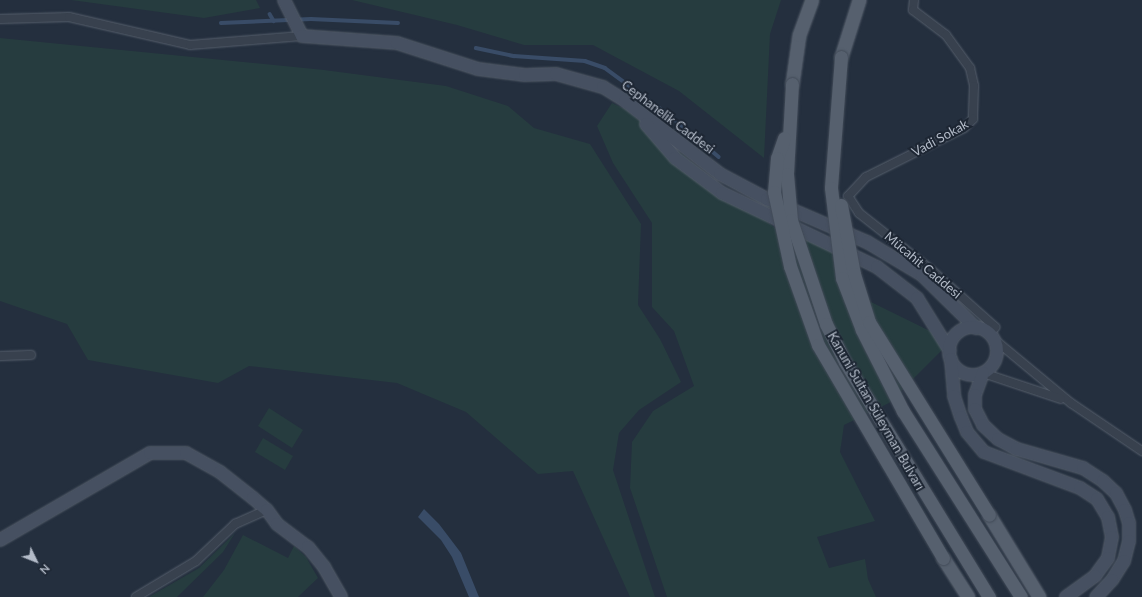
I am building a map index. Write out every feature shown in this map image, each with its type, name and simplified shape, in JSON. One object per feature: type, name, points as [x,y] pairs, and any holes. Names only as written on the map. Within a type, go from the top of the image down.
[{"type":"main road","name":"Kanuni Sultan Süleyman Bulvarı","points":[[812,0],[799,35],[792,84],[786,174],[791,220],[826,324],[853,375],[989,597]]},
{"type":"main road","name":"Kanuni Sultan Süleyman Bulvarı","points":[[860,0],[841,57],[831,188],[842,278],[862,330],[903,411],[1021,597]]},
{"type":"main road","points":[[836,123],[840,194],[854,274],[869,322],[990,515],[1039,597]]},
{"type":"main road","points":[[790,124],[777,158],[774,192],[793,274],[818,345],[943,558],[968,597]]},
{"type":"street","points":[[0,19],[70,16],[190,45],[300,32],[284,0]]},
{"type":"street","name":"Vadi Sokak","points":[[848,196],[866,177],[957,131],[973,119],[974,86],[970,68],[946,35],[913,10],[914,0]]},
{"type":"street","name":"Cephanelik Caddesi","points":[[300,32],[397,43],[478,69],[501,73],[556,74],[603,87],[625,101],[720,174],[766,199],[867,242],[922,275],[976,328]]},
{"type":"street","points":[[625,101],[675,158],[722,193],[877,267],[906,289],[917,298],[950,355],[954,366],[964,373],[975,375],[983,373],[1071,403]]},
{"type":"street","name":"Mücahit Caddesi","points":[[848,196],[859,213],[929,268],[995,327],[992,337]]},
{"type":"street","points":[[1066,597],[1095,576],[1108,558],[1112,537],[1108,517],[1096,499],[1080,488],[984,452],[967,432],[954,396],[950,355],[955,336],[961,331],[976,328],[992,337],[1071,403],[1142,451]]},
{"type":"street","points":[[992,337],[997,356],[994,363],[983,373],[975,395],[976,409],[983,424],[998,439],[1017,449],[1083,468],[1103,481],[1116,494],[1125,510],[1129,523],[1129,541],[1124,561],[1112,580],[1096,597]]},
{"type":"street","points":[[0,356],[31,355]]},
{"type":"street","points":[[0,540],[150,453],[186,453],[220,472],[267,510],[277,524],[308,547],[324,567],[341,597]]},
{"type":"street","points":[[136,597],[196,561],[235,524],[267,510]]},
{"type":"green space","points":[[71,0],[256,0],[260,8],[204,18]]},
{"type":"green space","points":[[352,0],[781,0],[770,34],[764,158],[679,91],[593,45],[524,45],[457,25]]},
{"type":"green space","points":[[0,38],[324,70],[446,86],[508,106],[534,128],[590,144],[641,224],[638,305],[660,339],[681,382],[639,410],[619,433],[613,470],[655,597],[630,597],[573,471],[538,474],[466,412],[397,383],[249,366],[218,383],[88,360],[67,324],[0,301]]},
{"type":"green space","points":[[612,103],[625,109],[775,228],[830,240],[869,301],[930,331],[945,347],[889,403],[844,425],[840,452],[875,521],[817,537],[829,568],[865,559],[868,579],[876,597],[667,597],[630,488],[632,442],[653,411],[694,386],[674,331],[652,307],[652,223],[613,163],[597,126]]},
{"type":"green space","points":[[269,408],[303,430],[292,448],[258,426]]},
{"type":"green space","points":[[263,438],[293,456],[285,470],[255,452]]},
{"type":"green space","points":[[235,533],[223,552],[177,597],[149,597],[199,568]]},
{"type":"green space","points":[[243,535],[288,558],[294,546],[306,557],[318,578],[298,597],[203,597],[224,570]]},
{"type":"water","points":[[424,509],[439,524],[461,553],[479,597],[469,597],[452,557],[441,540],[418,517]]},
{"type":"waterway","points":[[270,14],[274,21]]},
{"type":"waterway","points":[[221,23],[311,19],[398,23]]},
{"type":"waterway","points":[[476,48],[514,56],[585,61],[605,68],[673,118],[719,157]]}]
